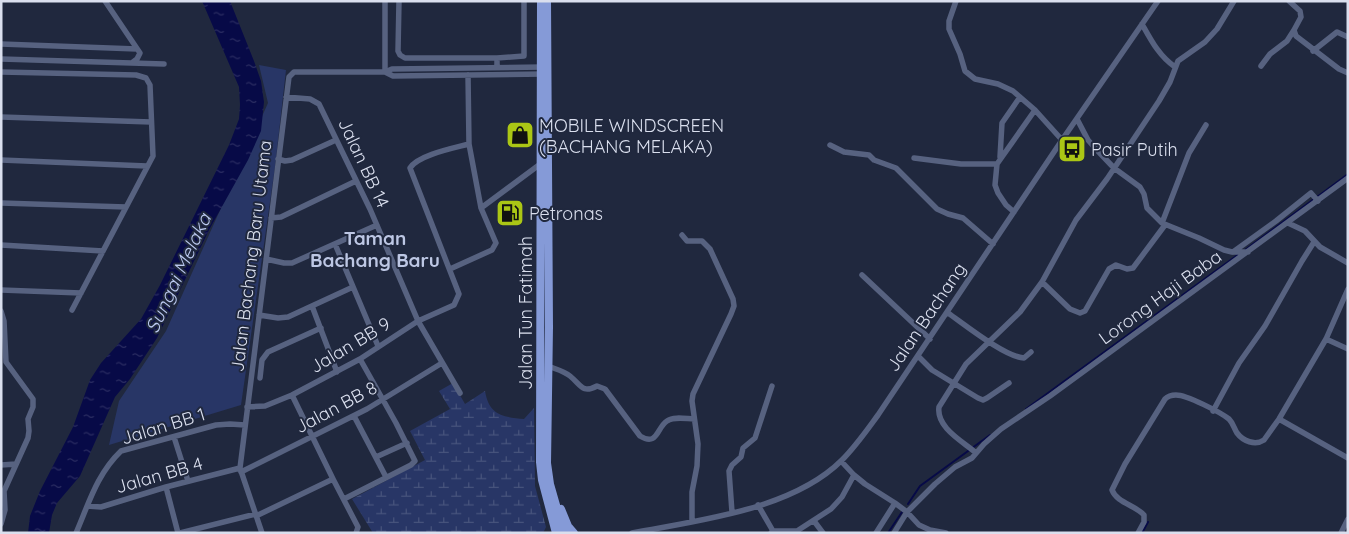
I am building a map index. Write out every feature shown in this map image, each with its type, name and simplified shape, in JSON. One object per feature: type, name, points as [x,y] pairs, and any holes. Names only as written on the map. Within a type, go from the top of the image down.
[{"type":"main road","name":"Jalan Tun Fatimah","points":[[540,1],[544,70],[548,366],[547,463],[553,495],[564,533]]},
{"type":"main road","name":"Jalan Tun Fatimah","points":[[547,1],[539,165],[540,462],[542,480],[556,533]]},
{"type":"main road","points":[[553,495],[561,508],[568,526],[574,533]]},
{"type":"main road","points":[[550,514],[552,524],[550,533]]},
{"type":"street","points":[[105,1],[140,53],[135,62],[131,63]]},
{"type":"street","points":[[384,72],[385,1]]},
{"type":"street","points":[[399,1],[398,51],[405,58],[497,58],[524,56],[524,1]]},
{"type":"street","points":[[956,1],[949,21],[949,29],[960,54],[964,71],[975,79],[1006,87],[1020,96],[1062,140]]},
{"type":"street","name":"Jalan Bachang","points":[[632,533],[758,505],[805,487],[841,461],[858,443],[948,313],[1062,140],[1158,1]]},
{"type":"street","points":[[973,450],[944,425],[938,414],[939,407],[966,364],[1020,312],[1042,282],[1076,220],[1114,168],[1162,96],[1178,61],[1205,42],[1217,29],[1234,1]]},
{"type":"street","points":[[1261,66],[1272,51],[1287,41],[1301,17],[1300,11],[1289,1]]},
{"type":"street","points":[[1142,24],[1155,47],[1175,67]]},
{"type":"street","points":[[1294,30],[1301,42],[1339,69],[1348,73]]},
{"type":"street","points":[[1314,51],[1337,32],[1348,38]]},
{"type":"street","points":[[1,44],[137,49]]},
{"type":"street","points":[[1,58],[164,64]]},
{"type":"street","points":[[497,58],[497,67]]},
{"type":"street","points":[[384,72],[392,68],[497,67],[544,70]]},
{"type":"street","points":[[384,72],[393,76],[468,75],[544,70]]},
{"type":"street","points":[[1,72],[136,75],[146,78],[150,85],[153,150],[147,166],[72,310]]},
{"type":"street","name":"Jalan Bachang Baru Utama","points":[[262,533],[240,470],[289,77],[294,72],[384,72]]},
{"type":"street","points":[[468,75],[469,144],[481,208],[496,244],[492,250],[450,269],[410,168],[414,163],[433,154],[469,144]]},
{"type":"street","points":[[1014,212],[1006,205],[998,193],[995,184],[997,164],[1000,156],[1002,123],[1020,96]]},
{"type":"street","name":"Jalan BB 14","points":[[286,97],[315,101],[323,112],[377,225],[418,321],[460,393]]},
{"type":"street","points":[[1000,156],[1007,150],[1035,110]]},
{"type":"street","points":[[1,117],[151,122]]},
{"type":"street","points":[[1077,119],[1088,140],[1114,168],[1140,187],[1144,194],[1147,208],[1164,224],[1224,250],[1246,252]]},
{"type":"street","points":[[1042,282],[1070,309],[1075,312],[1085,311],[1109,269],[1116,265],[1127,269],[1133,268],[1164,224],[1187,159],[1206,125]]},
{"type":"street","points":[[278,159],[289,161],[336,140]]},
{"type":"street","points":[[830,145],[844,152],[869,155],[874,160],[896,168],[937,209],[962,218],[993,244]]},
{"type":"street","points":[[914,158],[960,164],[997,164]]},
{"type":"street","points":[[1,160],[147,166]]},
{"type":"street","points":[[481,208],[539,165]]},
{"type":"street","points":[[1234,252],[1312,193],[1316,199],[1348,178]]},
{"type":"street","points":[[271,218],[281,217],[356,181]]},
{"type":"street","name":"Lorong Haji Baba","points":[[907,512],[954,467],[972,458],[973,450],[1288,223],[1316,199]]},
{"type":"street","points":[[1,204],[126,207]]},
{"type":"street","points":[[1288,223],[1305,231],[1314,242],[1325,250],[1348,262]]},
{"type":"street","points":[[266,259],[292,263],[377,225]]},
{"type":"street","points":[[682,235],[687,241],[702,241],[710,249],[733,299],[734,306],[693,394],[692,401],[698,444],[698,466],[692,492],[692,521]]},
{"type":"street","points":[[1213,410],[1239,363],[1265,326],[1314,242]]},
{"type":"street","points":[[335,244],[378,346]]},
{"type":"street","points":[[1,245],[103,251]]},
{"type":"street","name":"Jalan BB 9","points":[[247,407],[265,406],[292,396],[360,359],[418,321],[454,305],[460,294],[450,269]]},
{"type":"street","points":[[862,275],[930,339]]},
{"type":"street","points":[[259,315],[283,317],[353,287]]},
{"type":"street","points":[[1,290],[81,293]]},
{"type":"street","points":[[1138,533],[1144,522],[1144,515],[1115,497],[1112,490],[1125,464],[1165,399],[1169,396],[1185,396],[1229,419],[1236,431],[1244,439],[1255,443],[1264,440],[1279,419],[1326,338],[1348,290]]},
{"type":"street","points":[[312,306],[337,372]]},
{"type":"street","points":[[1,311],[4,321],[6,362],[30,395],[33,403],[28,419],[28,438],[4,491],[5,510],[1,524]]},
{"type":"street","points":[[948,313],[990,342],[1020,358],[1026,357],[1031,352]]},
{"type":"street","points":[[260,378],[262,360],[265,355],[321,328]]},
{"type":"street","points":[[1326,338],[1348,349]]},
{"type":"street","points":[[918,356],[932,370],[983,400],[1009,383]]},
{"type":"street","points":[[344,499],[414,463],[415,458],[360,359]]},
{"type":"street","name":"Jalan BB 8","points":[[240,470],[312,438],[354,416],[442,363]]},
{"type":"street","points":[[548,366],[566,373],[584,389],[588,390],[597,386],[605,389],[640,436],[645,439],[654,438],[667,420],[674,418],[694,419]]},
{"type":"street","points":[[732,512],[729,471],[732,465],[741,457],[743,448],[754,438],[772,386]]},
{"type":"street","points":[[292,396],[332,479],[358,527],[356,533]]},
{"type":"street","points":[[354,416],[386,477]]},
{"type":"street","points":[[1279,419],[1348,458]]},
{"type":"street","name":"Jalan BB 1","points":[[76,533],[93,489],[112,460],[121,451],[216,425],[245,425]]},
{"type":"street","points":[[174,437],[188,481]]},
{"type":"street","points":[[376,457],[406,443]]},
{"type":"street","points":[[841,461],[854,475],[871,488],[895,502],[924,528],[946,533]]},
{"type":"street","points":[[1,464],[16,464]]},
{"type":"street","name":"Jalan BB 4","points":[[87,506],[101,507],[188,481],[240,470]]},
{"type":"street","points":[[758,505],[772,532],[798,531],[837,504],[854,475]]},
{"type":"street","points":[[166,487],[179,533],[256,515],[332,479]]},
{"type":"street","points":[[876,533],[895,502]]},
{"type":"street","points":[[894,533],[907,512]]},
{"type":"street","points":[[1341,533],[1348,519]]},
{"type":"street","points":[[814,521],[823,533]]},
{"type":"green space","points":[[259,65],[286,70],[275,167],[241,405],[109,445],[119,401],[166,331],[268,103]]},
{"type":"green space","points":[[453,383],[465,404],[485,391],[493,410],[503,416],[524,419],[534,408],[535,486],[546,527],[543,533],[373,533],[352,499],[425,460],[410,431],[450,409],[439,391]]},
{"type":"water","name":"Sungai Melaka","points":[[202,1],[230,1],[261,81],[264,102],[261,131],[248,160],[209,230],[157,338],[130,379],[115,397],[80,476],[57,503],[52,515],[49,533],[28,533],[30,516],[40,491],[73,427],[90,380],[101,363],[141,319],[160,285],[229,145],[239,119],[239,87]]},
{"type":"waterway","points":[[1317,197],[1348,174]]},
{"type":"waterway","points":[[1245,250],[1314,199]]},
{"type":"waterway","points":[[1026,409],[1239,254]]},
{"type":"waterway","points":[[908,504],[920,486],[990,435]]},
{"type":"waterway","points":[[888,533],[902,512]]},
{"type":"waterway","points":[[1142,533],[1148,522]]},
{"type":"place","name":"MOBILE WINDSCREEN (BACHANG MELAKA)","points":[[520,135]]},
{"type":"place","name":"Pasir Putih","points":[[1072,149]]},
{"type":"place","name":"Petronas","points":[[510,213]]},
{"type":"district","name":"Taman Bachang Baru","points":[[375,249]]}]
